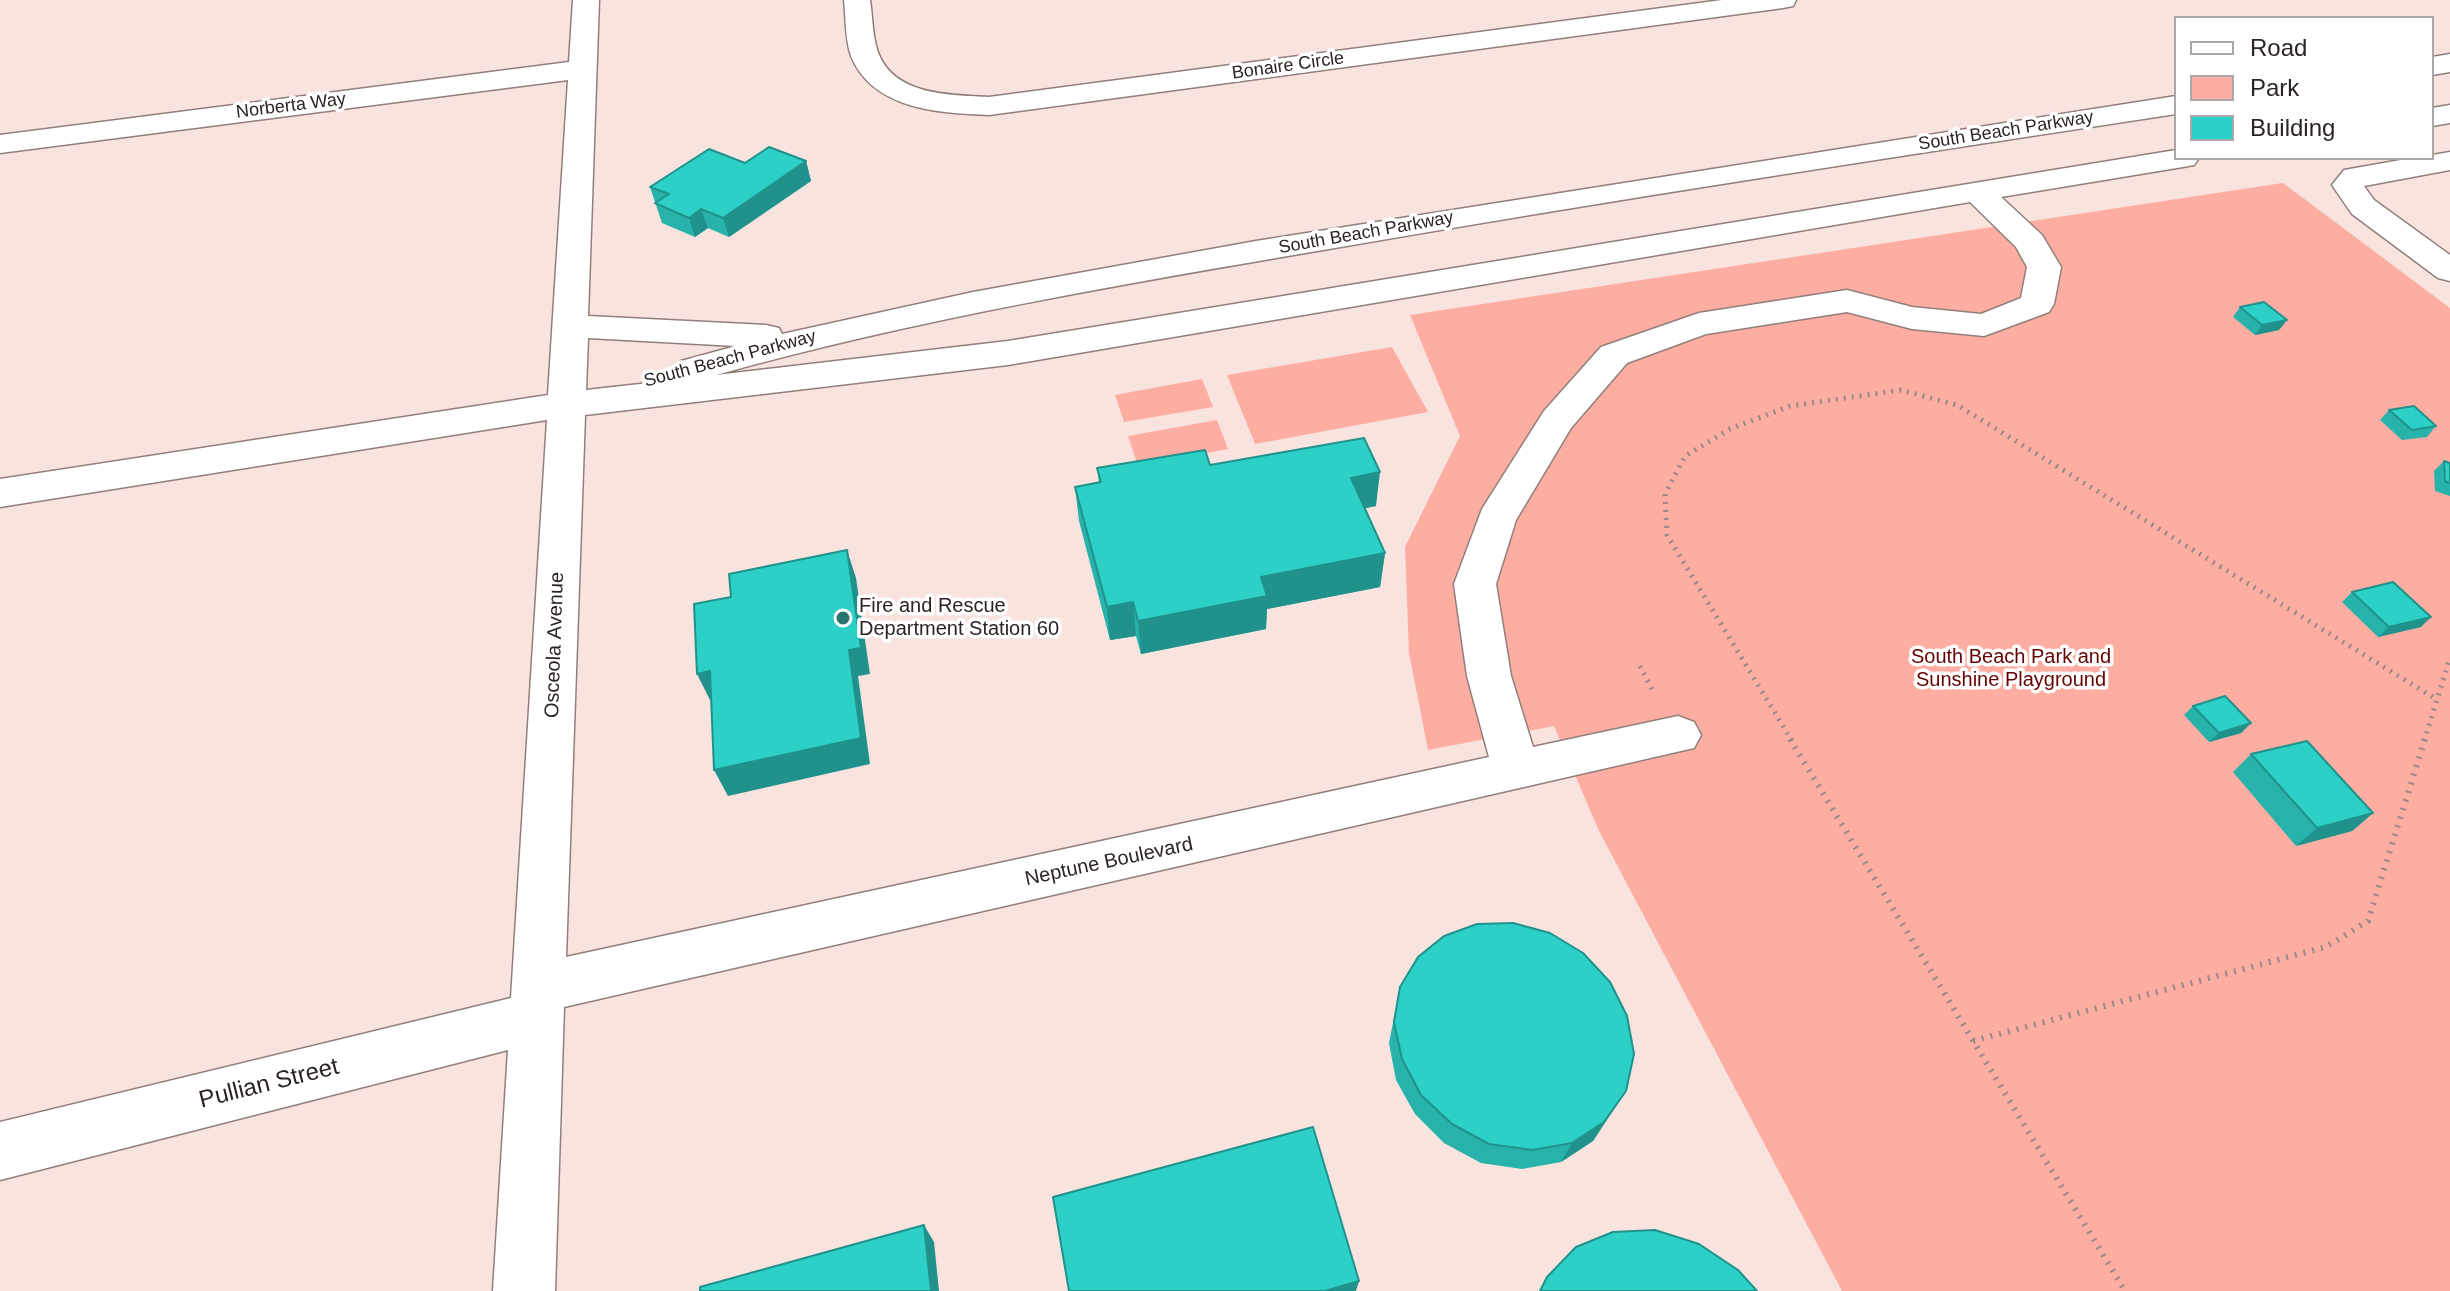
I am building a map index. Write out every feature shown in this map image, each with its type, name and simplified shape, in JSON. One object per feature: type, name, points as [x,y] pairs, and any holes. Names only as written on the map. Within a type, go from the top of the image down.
[{"type":"street","name":"Osceola Avenue","points":[[524,1291],[564,405],[586,0]]},
{"type":"street","name":"Bonaire Circle","points":[[857,0],[867,61],[883,79],[911,98],[989,106],[1783,0]]},
{"type":"street","name":"Norberta Way","points":[[0,144],[583,69]]},
{"type":"street","name":"South Beach Parkway","points":[[564,405],[800,338],[1007,295],[1389,228],[2174,105]]},
{"type":"street","name":"South Beach Parkway","points":[[0,493],[564,405],[1008,353],[1419,282],[2174,159]]},
{"type":"street","points":[[2450,161],[2355,177],[2348,185],[2363,207],[2450,271]]},
{"type":"street","points":[[1517,771],[1489,676],[1475,584],[1496,519],[1557,420],[1614,355],[1699,324],[1847,301],[1912,318],[1984,325],[2037,304],[2044,267],[2030,242],[1977,192]]},
{"type":"street","points":[[569,326],[800,338]]},
{"type":"street","name":"Neptune Boulevard","points":[[539,1002],[1678,735]]},
{"type":"street","name":"Pullian Street","points":[[0,1151],[539,1002]]},
{"type":"path","points":[[2125,1291],[1667,535],[1665,494],[1685,456],[1730,429],[1790,406],[1901,390],[1957,405],[2436,699]]},
{"type":"path","points":[[1973,1041],[2326,947],[2368,921],[2450,658]]},
{"type":"green space","name":"South Beach Park and Sunshine Playground","points":[[2283,183],[2450,308],[2450,1291],[1842,1291],[1599,831],[1554,726],[1428,750],[1409,653],[1405,547],[1460,436],[1410,315]]},
{"type":"green space","points":[[1392,347],[1428,412],[1255,444],[1227,375]]},
{"type":"green space","points":[[1202,379],[1213,407],[1124,422],[1115,395]]},
{"type":"green space","points":[[1217,420],[1228,449],[1138,466],[1128,436]]},
{"type":"building","points":[[769,147],[806,161],[723,218],[701,209],[689,218],[655,203],[669,194],[650,187],[709,149],[745,163]]},
{"type":"building","points":[[2264,302],[2287,320],[2262,325],[2240,307]]},
{"type":"building","points":[[2414,406],[2436,426],[2412,430],[2389,410]]},
{"type":"building","points":[[1364,438],[1380,472],[1351,478],[1385,553],[1261,577],[1267,596],[1138,621],[1133,602],[1107,607],[1075,487],[1101,482],[1097,468],[1205,450],[1210,465]]},
{"type":"building","points":[[2444,461],[2450,463],[2450,483],[2445,481]]},
{"type":"building","points":[[847,550],[861,648],[849,650],[861,738],[714,770],[710,671],[697,674],[694,604],[731,597],[729,574]]},
{"type":"building","points":[[2393,582],[2431,617],[2389,627],[2352,592]]},
{"type":"building","points":[[2225,696],[2251,723],[2219,733],[2193,706]]},
{"type":"building","points":[[2307,741],[2373,813],[2317,828],[2251,754]]},
{"type":"building","points":[[1513,923],[1550,933],[1583,953],[1610,982],[1627,1016],[1634,1054],[1626,1091],[1604,1122],[1572,1143],[1532,1150],[1489,1144],[1452,1124],[1421,1095],[1402,1059],[1394,1022],[1400,987],[1418,957],[1444,936],[1477,924]]},
{"type":"building","points":[[1313,1127],[1359,1281],[1325,1291],[1069,1291],[1053,1197]]},
{"type":"building","points":[[924,1225],[931,1291],[700,1291],[700,1287]]},
{"type":"building","points":[[1655,1230],[1699,1244],[1738,1270],[1757,1291],[1540,1291],[1547,1277],[1576,1247],[1613,1232]]},
{"type":"place","name":"Fire and Rescue Department Station 60","points":[[843,618]]}]
